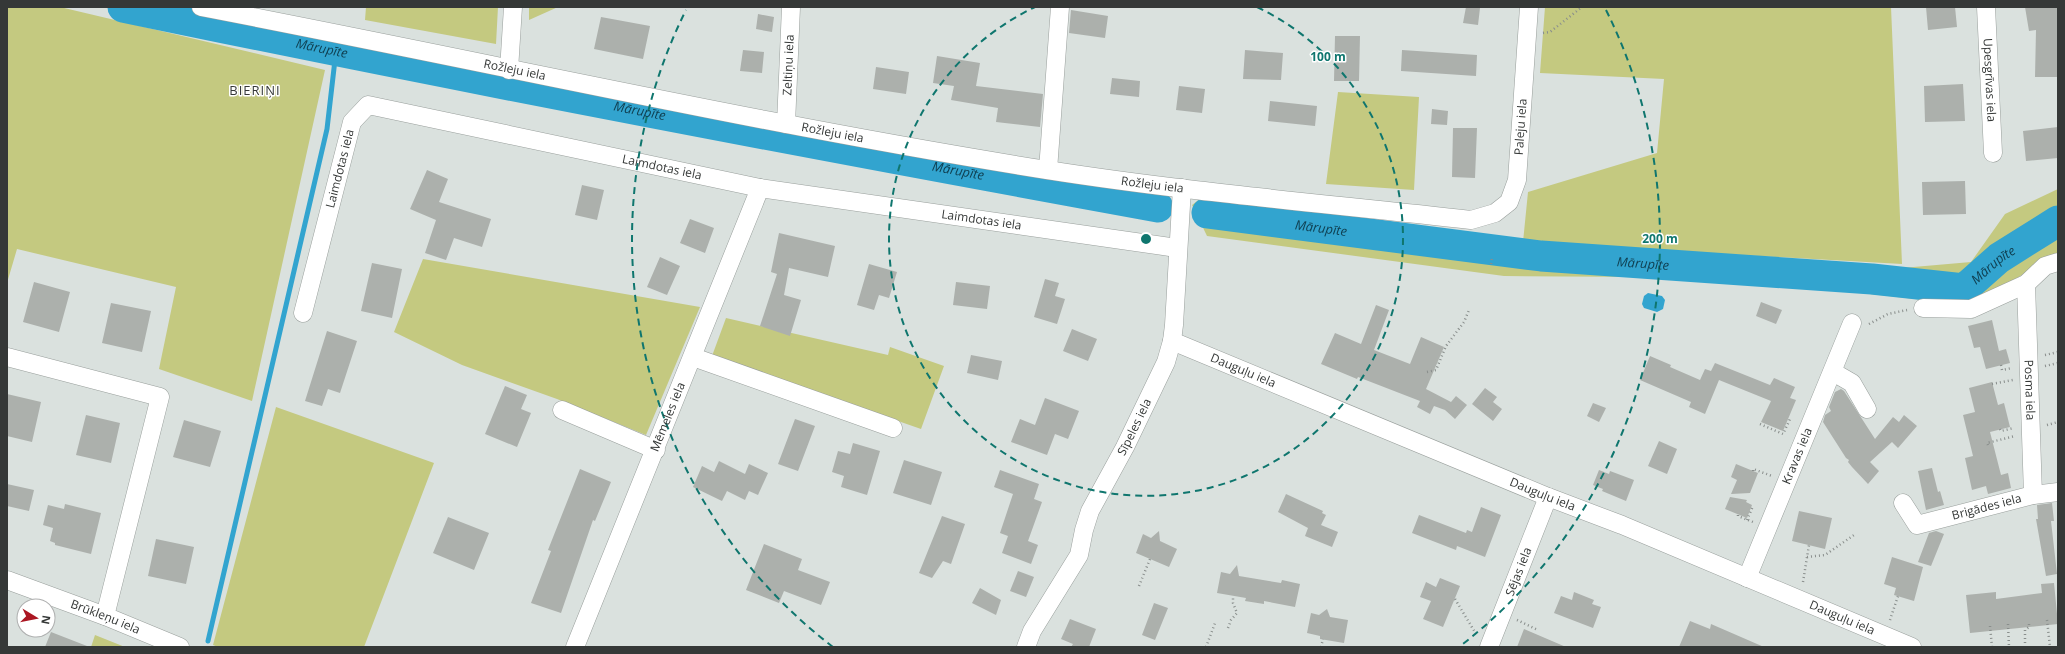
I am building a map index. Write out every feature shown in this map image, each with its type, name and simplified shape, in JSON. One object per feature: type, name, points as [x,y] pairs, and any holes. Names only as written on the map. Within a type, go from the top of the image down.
[{"type":"street","name":"Rožleju iela","points":[[201,7],[221,9],[509,70],[786,124],[1048,170],[1182,188],[1471,220]]},
{"type":"street","points":[[509,70],[513,7]]},
{"type":"street","name":"Zeltiņu iela","points":[[786,124],[791,7]]},
{"type":"street","points":[[1048,170],[1060,7]]},
{"type":"street","name":"Paleju iela","points":[[1471,220],[1495,213],[1509,202],[1517,180],[1529,7]]},
{"type":"street","name":"Upesgrīvas iela","points":[[1986,7],[1993,153]]},
{"type":"street","name":"Laimdotas iela","points":[[303,313],[352,122],[368,105],[760,188],[1177,248]]},
{"type":"street","name":"Mēmeles iela","points":[[574,647],[656,450],[760,188]]},
{"type":"street","name":"Sīpeles iela","points":[[1026,647],[1032,631],[1079,555],[1084,530],[1090,511],[1125,447],[1166,362],[1172,341],[1182,188]]},
{"type":"street","points":[[1923,308],[1970,309],[2026,284],[2045,266],[2058,262]]},
{"type":"street","name":"Posma iela","points":[[2026,284],[2033,495]]},
{"type":"street","name":"Kravas iela","points":[[1747,578],[1850,329]]},
{"type":"street","name":"Dauguļu iela","points":[[1172,341],[1548,497],[1622,525],[1912,647]]},
{"type":"street","points":[[7,357],[160,397],[105,616]]},
{"type":"street","points":[[693,357],[893,428]]},
{"type":"street","points":[[1833,372],[1852,384],[1867,408]]},
{"type":"street","points":[[562,410],[656,450]]},
{"type":"street","name":"Brigādes iela","points":[[1903,503],[1917,525],[2033,495],[2058,492]]},
{"type":"street","name":"Sējas iela","points":[[1490,644],[1548,497]]},
{"type":"street","name":"Brūkleņu iela","points":[[7,580],[105,616],[180,647]]},
{"type":"path","points":[[1537,34],[1550,32],[1582,7]]},
{"type":"path","points":[[1491,264],[1492,258]]},
{"type":"path","points":[[1850,329],[1888,314],[1923,308]]},
{"type":"path","points":[[1426,372],[1436,370],[1446,346],[1464,322],[1469,310]]},
{"type":"path","points":[[1760,424],[1783,434],[1790,419]]},
{"type":"path","points":[[1988,445],[1987,443],[2031,432]]},
{"type":"path","points":[[1747,520],[1753,506]]},
{"type":"path","points":[[1807,556],[1825,555],[1854,535]]},
{"type":"path","points":[[1798,599],[1809,545]]},
{"type":"path","points":[[1139,586],[1150,560]]},
{"type":"path","points":[[1228,628],[1231,620],[1237,613],[1233,603],[1233,596]]},
{"type":"path","points":[[1886,636],[1898,596]]},
{"type":"path","points":[[1454,599],[1477,636],[1490,644]]},
{"type":"path","points":[[1503,613],[1538,630]]},
{"type":"path","points":[[2047,620],[2050,647]]},
{"type":"path","points":[[2025,647],[2025,630],[2029,627],[2029,622]]},
{"type":"path","points":[[1206,647],[1215,623]]},
{"type":"path","points":[[2008,624],[2009,647]]},
{"type":"path","points":[[1990,626],[1992,647]]},
{"type":"path","points":[[1321,647],[1323,640]]},
{"type":"green space","points":[[7,7],[60,7],[325,70],[252,401],[159,369],[176,287],[17,249],[7,283]]},
{"type":"green space","points":[[366,7],[498,7],[496,44],[365,20]]},
{"type":"green space","points":[[529,7],[558,7],[529,20]]},
{"type":"green space","points":[[1545,7],[1891,7],[1902,264],[1634,249],[1902,268],[1971,262],[2005,214],[2058,189],[2058,257],[2042,262],[2000,289],[1969,305],[1825,289],[1788,283],[1763,286],[1644,277],[1504,276],[1207,236],[1192,205],[1201,198],[1523,242],[1528,192],[1657,153],[1664,79],[1540,73]]},
{"type":"green space","points":[[1338,92],[1419,97],[1414,190],[1326,184]]},
{"type":"green space","points":[[423,259],[700,307],[646,435],[557,399],[462,365],[394,332]]},
{"type":"green space","points":[[726,318],[888,355],[890,347],[944,366],[921,429],[712,356]]},
{"type":"green space","points":[[276,407],[434,463],[364,647],[218,647],[213,645]]},
{"type":"green space","points":[[95,635],[125,647],[91,647]]},
{"type":"water","points":[[1648,293],[1662,296],[1665,300],[1663,309],[1657,312],[1644,308],[1642,304],[1644,296]]},
{"type":"building","points":[[1466,7],[1480,8],[1478,25],[1463,23]]},
{"type":"building","points":[[1926,7],[1955,7],[1957,27],[1928,30]]},
{"type":"building","points":[[2025,7],[2058,7],[2058,77],[2035,77],[2036,30],[2029,31]]},
{"type":"building","points":[[1071,10],[1108,16],[1105,38],[1069,33]]},
{"type":"building","points":[[758,14],[774,17],[772,32],[756,29]]},
{"type":"building","points":[[601,17],[650,26],[643,59],[594,49]]},
{"type":"building","points":[[1335,36],[1360,36],[1359,81],[1334,81]]},
{"type":"building","points":[[743,50],[764,52],[762,73],[740,71]]},
{"type":"building","points":[[1245,50],[1283,53],[1281,80],[1243,79]]},
{"type":"building","points":[[1402,50],[1477,55],[1476,76],[1401,71]]},
{"type":"building","points":[[937,56],[980,63],[976,86],[1043,94],[1040,127],[996,122],[998,108],[951,100],[954,86],[933,83]]},
{"type":"building","points":[[876,67],[909,72],[906,94],[873,89]]},
{"type":"building","points":[[1112,78],[1140,81],[1139,97],[1110,94]]},
{"type":"building","points":[[1963,84],[1965,121],[1925,122],[1924,86]]},
{"type":"building","points":[[1179,86],[1205,89],[1202,113],[1176,110]]},
{"type":"building","points":[[1270,101],[1317,106],[1315,126],[1268,121]]},
{"type":"building","points":[[1432,109],[1448,111],[1447,125],[1431,124]]},
{"type":"building","points":[[2058,127],[2058,158],[2026,161],[2023,131]]},
{"type":"building","points":[[1453,128],[1477,128],[1475,178],[1452,177]]},
{"type":"building","points":[[427,170],[448,179],[439,202],[491,219],[482,247],[454,238],[446,260],[425,253],[436,220],[410,209]]},
{"type":"building","points":[[1965,181],[1966,214],[1923,215],[1922,182]]},
{"type":"building","points":[[582,185],[604,190],[597,220],[575,215]]},
{"type":"building","points":[[690,219],[714,228],[705,253],[680,243]]},
{"type":"building","points":[[779,233],[835,246],[828,277],[789,268],[784,295],[801,300],[790,336],[760,326],[777,274],[771,272]]},
{"type":"building","points":[[660,257],[680,266],[667,295],[647,287]]},
{"type":"building","points":[[372,263],[402,269],[392,318],[361,311]]},
{"type":"building","points":[[869,264],[897,272],[889,298],[879,295],[874,310],[857,305]]},
{"type":"building","points":[[1045,279],[1059,283],[1055,296],[1065,299],[1057,324],[1034,317]]},
{"type":"building","points":[[34,282],[70,292],[59,332],[23,322]]},
{"type":"building","points":[[956,282],[990,286],[987,309],[953,305]]},
{"type":"building","points":[[1761,302],[1782,310],[1776,324],[1756,316]]},
{"type":"building","points":[[111,303],[151,311],[142,352],[102,343]]},
{"type":"building","points":[[1376,305],[1389,310],[1374,350],[1410,364],[1421,337],[1444,347],[1426,389],[1451,402],[1456,396],[1467,405],[1455,419],[1445,410],[1434,406],[1430,414],[1417,407],[1420,401],[1358,377],[1357,379],[1321,364],[1335,333],[1361,344]]},
{"type":"building","points":[[1992,320],[1999,351],[2006,349],[2010,363],[1986,369],[1980,347],[1974,348],[1968,326]]},
{"type":"building","points":[[1072,329],[1097,339],[1088,361],[1063,351]]},
{"type":"building","points":[[327,331],[357,341],[340,393],[328,389],[322,406],[305,401]]},
{"type":"building","points":[[971,355],[1002,361],[998,380],[967,373]]},
{"type":"building","points":[[1650,356],[1671,365],[1670,367],[1700,380],[1705,369],[1711,371],[1715,363],[1770,385],[1774,378],[1795,387],[1790,398],[1796,400],[1783,431],[1761,422],[1771,401],[1719,380],[1705,414],[1689,407],[1691,402],[1640,380]]},
{"type":"building","points":[[1992,382],[1998,405],[2004,403],[2010,427],[1990,432],[2001,475],[2008,473],[2011,488],[1988,494],[1986,486],[1972,490],[1965,458],[1973,456],[1963,415],[1975,412],[1969,388]]},
{"type":"building","points":[[505,386],[527,395],[521,409],[531,413],[517,447],[485,434]]},
{"type":"building","points":[[1485,388],[1497,397],[1493,402],[1502,409],[1493,421],[1472,404]]},
{"type":"building","points":[[1841,389],[1844,391],[1875,439],[1893,417],[1899,422],[1904,415],[1917,426],[1898,448],[1892,442],[1870,462],[1879,471],[1868,484],[1848,462],[1849,460],[1846,458],[1823,422],[1825,415],[1831,411],[1829,407],[1835,392]]},
{"type":"building","points":[[7,394],[41,402],[32,442],[7,436]]},
{"type":"building","points":[[1045,398],[1079,411],[1068,439],[1055,434],[1047,455],[1011,442],[1020,419],[1035,425]]},
{"type":"building","points":[[1593,403],[1606,408],[1599,422],[1587,416]]},
{"type":"building","points":[[86,415],[120,423],[111,463],[76,455]]},
{"type":"building","points":[[795,419],[815,426],[798,471],[778,464]]},
{"type":"building","points":[[184,420],[221,431],[210,467],[173,457]]},
{"type":"building","points":[[1659,441],[1677,449],[1667,474],[1648,466]]},
{"type":"building","points":[[853,443],[880,451],[867,495],[841,487],[844,476],[832,472],[838,451],[850,454]]},
{"type":"building","points":[[904,460],[942,472],[931,505],[893,493]]},
{"type":"building","points":[[719,461],[745,474],[749,464],[768,473],[758,495],[749,491],[745,500],[727,491],[722,501],[693,487],[702,466],[714,472]]},
{"type":"building","points":[[1736,464],[1758,473],[1750,493],[1731,494],[1737,480],[1731,477]]},
{"type":"building","points":[[1932,468],[1938,492],[1940,491],[1944,505],[1926,510],[1918,471]]},
{"type":"building","points":[[580,469],[611,482],[595,521],[593,520],[561,613],[531,603],[551,551],[548,550]]},
{"type":"building","points":[[1000,470],[1039,484],[1034,499],[1042,502],[1028,541],[1038,545],[1031,564],[1002,553],[1008,536],[1000,533],[1013,494],[994,487]]},
{"type":"building","points":[[1599,470],[1609,474],[1610,471],[1634,480],[1626,501],[1602,491],[1603,489],[1593,485]]},
{"type":"building","points":[[7,484],[34,490],[29,511],[7,506]]},
{"type":"building","points":[[1286,494],[1323,511],[1322,513],[1326,515],[1321,525],[1338,532],[1332,547],[1305,536],[1308,528],[1278,512]]},
{"type":"building","points":[[1730,497],[1747,500],[1746,502],[1752,505],[1747,518],[1725,509]]},
{"type":"building","points":[[2052,503],[2054,521],[2051,521],[2057,574],[2046,576],[2036,519],[2038,519],[2037,505]]},
{"type":"building","points":[[65,504],[101,513],[91,554],[55,545],[55,543],[50,541],[53,528],[43,525],[48,505],[64,509]]},
{"type":"building","points":[[1481,507],[1501,515],[1485,557],[1457,546],[1456,550],[1412,533],[1419,515],[1466,533],[1467,530],[1472,532]]},
{"type":"building","points":[[1799,511],[1832,518],[1825,549],[1792,541]]},
{"type":"building","points":[[942,516],[965,524],[951,564],[943,561],[932,578],[919,573]]},
{"type":"building","points":[[448,517],[489,533],[474,570],[433,553]]},
{"type":"building","points":[[1159,531],[1160,541],[1177,549],[1169,567],[1136,553],[1143,534],[1151,538]]},
{"type":"building","points":[[1936,531],[1944,534],[1931,566],[1918,562],[1929,533]]},
{"type":"building","points":[[156,539],[194,547],[186,584],[148,576]]},
{"type":"building","points":[[764,544],[802,559],[798,570],[830,582],[821,605],[784,591],[779,603],[746,590]]},
{"type":"building","points":[[1892,557],[1923,567],[1914,601],[1894,595],[1896,588],[1884,584]]},
{"type":"building","points":[[1237,565],[1239,576],[1281,583],[1282,580],[1300,584],[1295,607],[1264,601],[1264,604],[1245,601],[1246,598],[1217,593],[1221,572],[1230,574]]},
{"type":"building","points":[[1018,571],[1034,577],[1026,597],[1010,591]]},
{"type":"building","points":[[1440,578],[1460,586],[1443,627],[1423,619],[1431,601],[1420,597],[1426,582],[1436,587]]},
{"type":"building","points":[[2054,583],[2058,624],[1970,633],[1966,595],[1996,592],[1996,599],[2042,593],[2041,584]]},
{"type":"building","points":[[980,588],[1001,600],[996,615],[972,603]]},
{"type":"building","points":[[1574,592],[1594,600],[1592,604],[1601,607],[1593,628],[1554,613],[1561,596],[1572,600]]},
{"type":"building","points":[[1154,603],[1168,608],[1155,640],[1142,635]]},
{"type":"building","points":[[1327,609],[1330,617],[1348,620],[1344,643],[1320,639],[1320,636],[1307,633],[1311,613],[1319,615]]},
{"type":"building","points":[[1070,619],[1096,629],[1089,647],[1071,647],[1073,644],[1061,639]]},
{"type":"building","points":[[1690,621],[1710,629],[1711,624],[1764,647],[1679,647]]},
{"type":"building","points":[[1524,629],[1566,647],[1517,647]]},
{"type":"building","points":[[56,634],[87,646],[86,647],[45,647],[49,638],[56,638]]},
{"type":"waterway","name":"Mārupīte","points":[[123,7],[381,60],[1158,207]]},
{"type":"waterway","points":[[208,641],[327,129],[336,51]]},
{"type":"waterway","name":"Mārupīte","points":[[1207,213],[1541,256],[1872,279],[1964,289],[1999,258],[2058,221]]},
{"type":"district","name":"BIERIŅI","points":[[255,90]]}]
